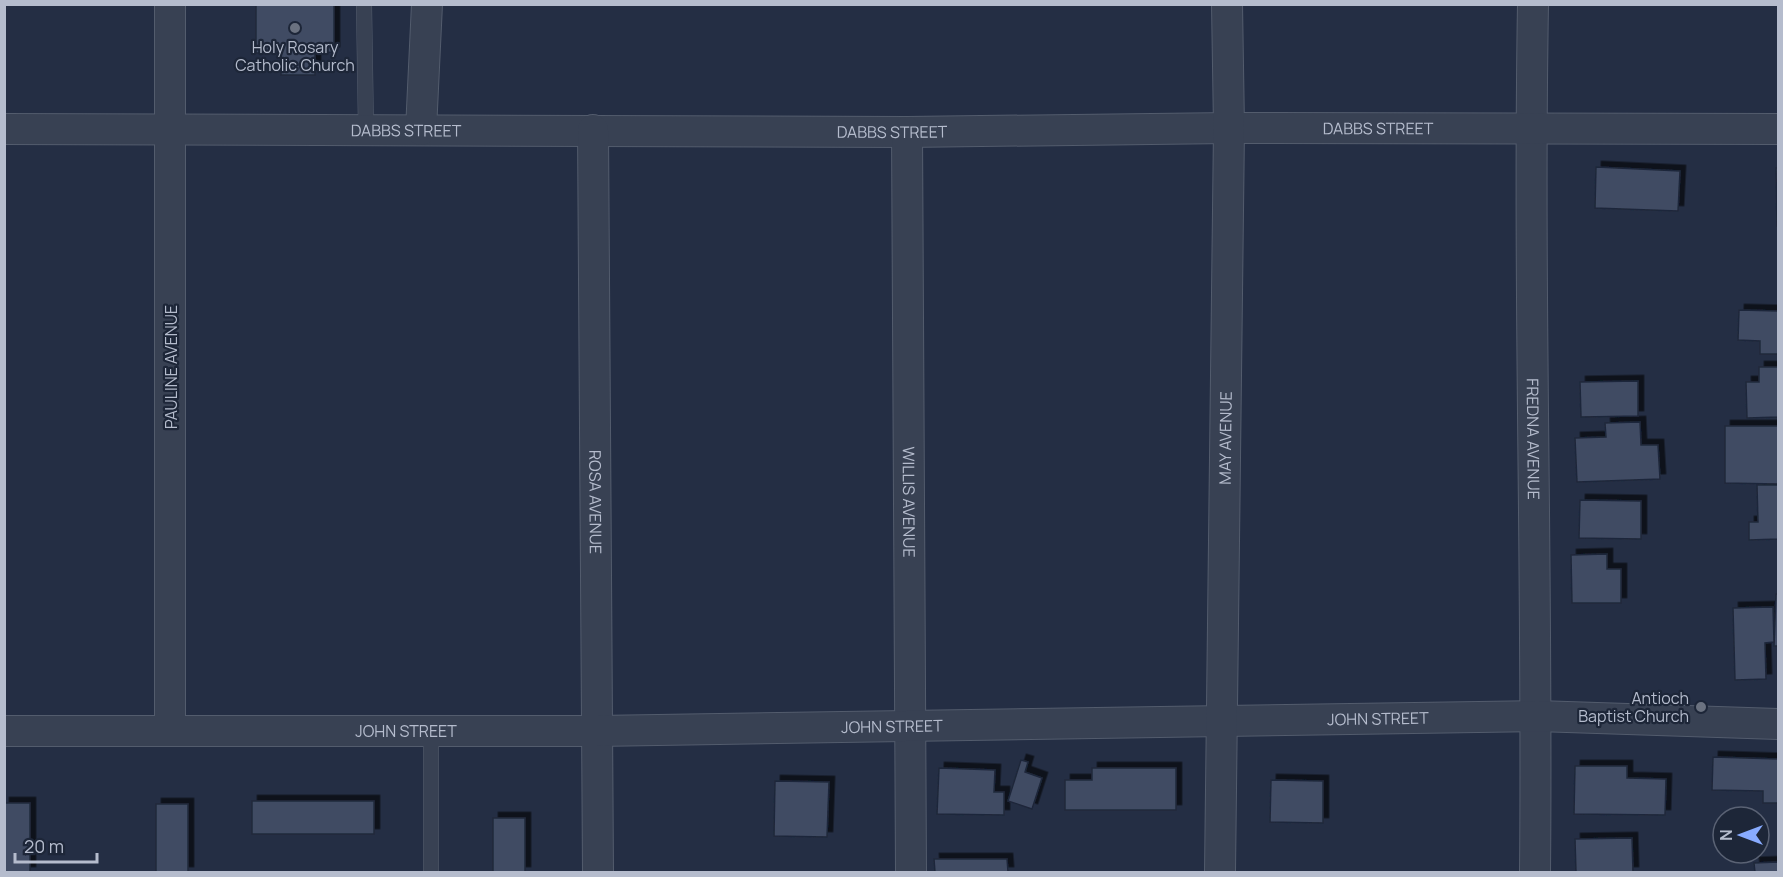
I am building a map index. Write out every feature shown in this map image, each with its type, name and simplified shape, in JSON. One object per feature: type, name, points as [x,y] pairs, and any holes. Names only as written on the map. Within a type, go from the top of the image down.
[{"type":"street","name":"PAULINE AVENUE","points":[[170,4],[170,730]]},
{"type":"street","points":[[422,130],[427,4]]},
{"type":"street","name":"MAY AVENUE","points":[[1220,873],[1229,128],[1227,4]]},
{"type":"street","name":"FREDNA AVENUE","points":[[1533,4],[1531,130],[1537,716],[1535,873]]},
{"type":"street","name":"DABBS STREET","points":[[4,129],[907,132],[1229,128],[1779,129]]},
{"type":"street","name":"ROSA AVENUE","points":[[593,130],[598,873]]},
{"type":"street","name":"WILLIS AVENUE","points":[[907,132],[911,873]]},
{"type":"street","name":"JOHN STREET","points":[[4,731],[430,732],[912,728],[1221,719],[1537,716],[1779,724]]},
{"type":"lane","points":[[364,4],[366,130]]},
{"type":"lane","points":[[430,732],[431,873]]},
{"type":"building","name":"Holy Rosary Catholic Church","points":[[256,4],[334,4],[334,52],[315,53],[315,75],[281,75],[281,53],[256,53]]},
{"type":"building","points":[[1596,167],[1680,171],[1678,211],[1595,208]]},
{"type":"building","points":[[1776,168],[1778,168],[1778,226],[1777,226]]},
{"type":"building","points":[[1739,310],[1778,311],[1778,354],[1760,354],[1760,341],[1738,340]]},
{"type":"building","points":[[1759,367],[1778,367],[1778,417],[1747,418],[1746,382],[1759,382]]},
{"type":"building","points":[[1638,381],[1638,416],[1581,417],[1580,382]]},
{"type":"building","points":[[1640,422],[1641,445],[1658,445],[1660,479],[1577,482],[1575,438],[1606,437],[1605,423]]},
{"type":"building","points":[[1725,426],[1778,426],[1778,484],[1725,483]]},
{"type":"building","points":[[1757,485],[1778,485],[1778,539],[1749,540],[1749,522],[1758,522]]},
{"type":"building","points":[[1580,500],[1641,501],[1641,539],[1579,538]]},
{"type":"building","points":[[1607,554],[1607,569],[1621,569],[1621,603],[1572,603],[1571,555]]},
{"type":"building","points":[[1776,594],[1778,594],[1778,646],[1774,646]]},
{"type":"building","points":[[1773,607],[1774,642],[1765,643],[1766,679],[1735,680],[1733,608]]},
{"type":"building","points":[[1713,757],[1778,759],[1778,803],[1763,803],[1763,791],[1712,790]]},
{"type":"building","points":[[1021,760],[1028,762],[1025,772],[1042,778],[1032,809],[1008,801]]},
{"type":"building","points":[[1575,766],[1627,766],[1627,778],[1666,779],[1665,815],[1574,814]]},
{"type":"building","points":[[939,768],[995,770],[994,792],[1004,792],[1004,815],[937,814]]},
{"type":"building","points":[[1092,768],[1176,768],[1176,810],[1065,810],[1065,780],[1092,780]]},
{"type":"building","points":[[1271,780],[1323,781],[1323,823],[1270,822]]},
{"type":"building","points":[[775,781],[829,782],[827,837],[774,836]]},
{"type":"building","points":[[252,801],[374,801],[374,834],[252,834]]},
{"type":"building","points":[[4,803],[30,803],[30,872],[4,872]]},
{"type":"building","points":[[156,804],[188,804],[188,872],[156,872]]},
{"type":"building","points":[[493,818],[525,818],[525,872],[493,872]]},
{"type":"building","points":[[1632,838],[1633,872],[1576,872],[1575,839]]},
{"type":"building","points":[[934,859],[1007,859],[1008,872],[935,872]]},
{"type":"building","points":[[1771,862],[1778,862],[1778,872],[1755,872],[1754,865],[1771,865]]},
{"type":"place","name":"Holy Rosary Catholic Church","points":[[295,28]]},
{"type":"place","name":"Antioch Baptist Church","points":[[1701,707]]}]
